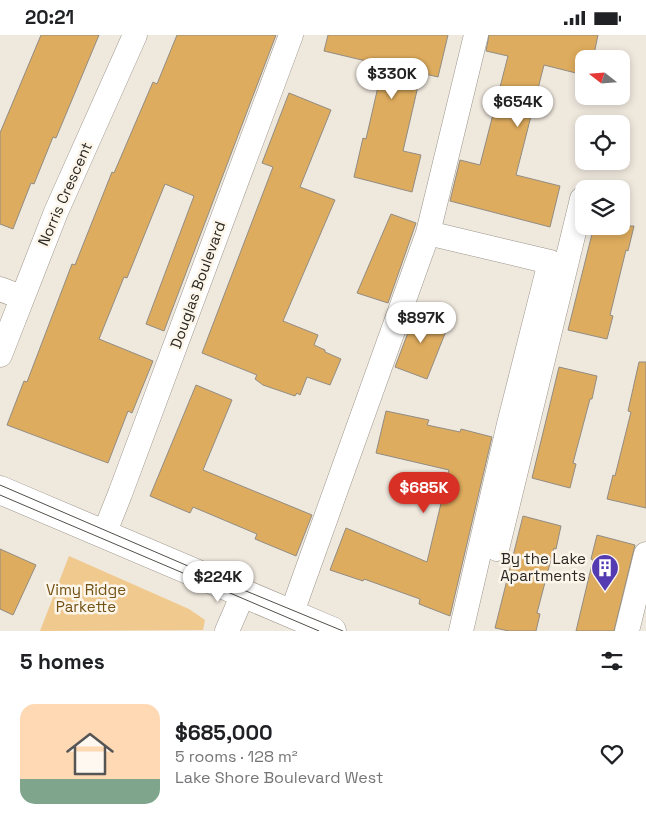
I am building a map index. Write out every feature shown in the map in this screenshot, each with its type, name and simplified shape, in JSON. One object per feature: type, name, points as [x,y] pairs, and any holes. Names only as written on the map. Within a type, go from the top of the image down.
[{"type":"main road","points":[[0,490],[243,595],[332,631]]},
{"type":"street","name":"Norris Crescent","points":[[0,355],[11,293],[56,211],[135,35]]},
{"type":"street","name":"Douglas Boulevard","points":[[104,535],[292,35]]},
{"type":"street","points":[[291,615],[428,233],[476,35]]},
{"type":"street","points":[[477,631],[575,228]]},
{"type":"street","points":[[428,233],[550,262],[509,424],[461,631]]},
{"type":"street","points":[[627,631],[646,554]]},
{"type":"street","points":[[227,631],[243,595]]},
{"type":"green space","name":"Vimy Ridge Parkette","points":[[69,556],[189,609],[205,620],[203,630],[40,631]]},
{"type":"building","points":[[41,35],[99,35],[56,138],[53,137],[34,184],[31,183],[13,229],[0,224],[0,133]]},
{"type":"building","points":[[177,35],[276,35],[164,331],[146,324],[194,196],[165,184],[127,278],[124,277],[99,339],[153,361],[132,413],[128,411],[108,463],[7,425],[24,381],[27,382],[72,264],[75,265],[112,172],[114,173],[153,82],[157,84]]},
{"type":"building","points":[[328,35],[448,35],[438,77],[421,73],[403,151],[421,155],[412,192],[354,177],[363,138],[366,139],[383,65],[324,51]]},
{"type":"building","points":[[489,35],[598,35],[595,50],[575,50],[575,73],[544,65],[516,175],[560,186],[550,227],[450,201],[460,160],[480,165],[508,56],[486,51]]},
{"type":"building","points":[[289,93],[331,110],[300,187],[335,200],[283,321],[318,335],[314,345],[341,359],[330,385],[307,377],[300,395],[297,393],[295,396],[263,385],[255,379],[257,375],[202,353],[273,167],[262,163]]},
{"type":"building","points":[[391,214],[416,223],[388,303],[357,293]]},
{"type":"building","points":[[630,226],[634,226],[610,315],[613,316],[607,339],[568,330],[592,235],[630,235]]},
{"type":"building","points":[[418,306],[433,311],[430,320],[448,326],[427,379],[395,367]]},
{"type":"building","points":[[639,362],[646,362],[646,508],[607,499],[613,475],[615,476],[631,412],[628,411]]},
{"type":"building","points":[[559,367],[597,376],[573,463],[576,464],[570,488],[532,478]]},
{"type":"building","points":[[196,385],[232,400],[203,470],[312,515],[296,556],[255,539],[257,534],[193,507],[190,513],[150,496]]},
{"type":"building","points":[[386,411],[429,420],[427,425],[460,432],[461,429],[492,437],[450,616],[419,604],[420,599],[364,579],[363,581],[330,570],[346,528],[427,562],[449,470],[376,453]]},
{"type":"building","points":[[523,516],[561,526],[537,613],[540,614],[536,631],[509,631],[495,628]]},
{"type":"building","name":"By the Lake Apartments","points":[[597,535],[635,545],[614,631],[576,631],[593,560],[591,559]]},
{"type":"building","points":[[0,549],[36,565],[13,615],[0,609]]},
{"type":"tram line","points":[[0,485],[343,631]]},
{"type":"tram line","points":[[0,495],[319,631]]},
{"type":"place","name":"By the Lake Apartments","points":[[605,592]]}]
